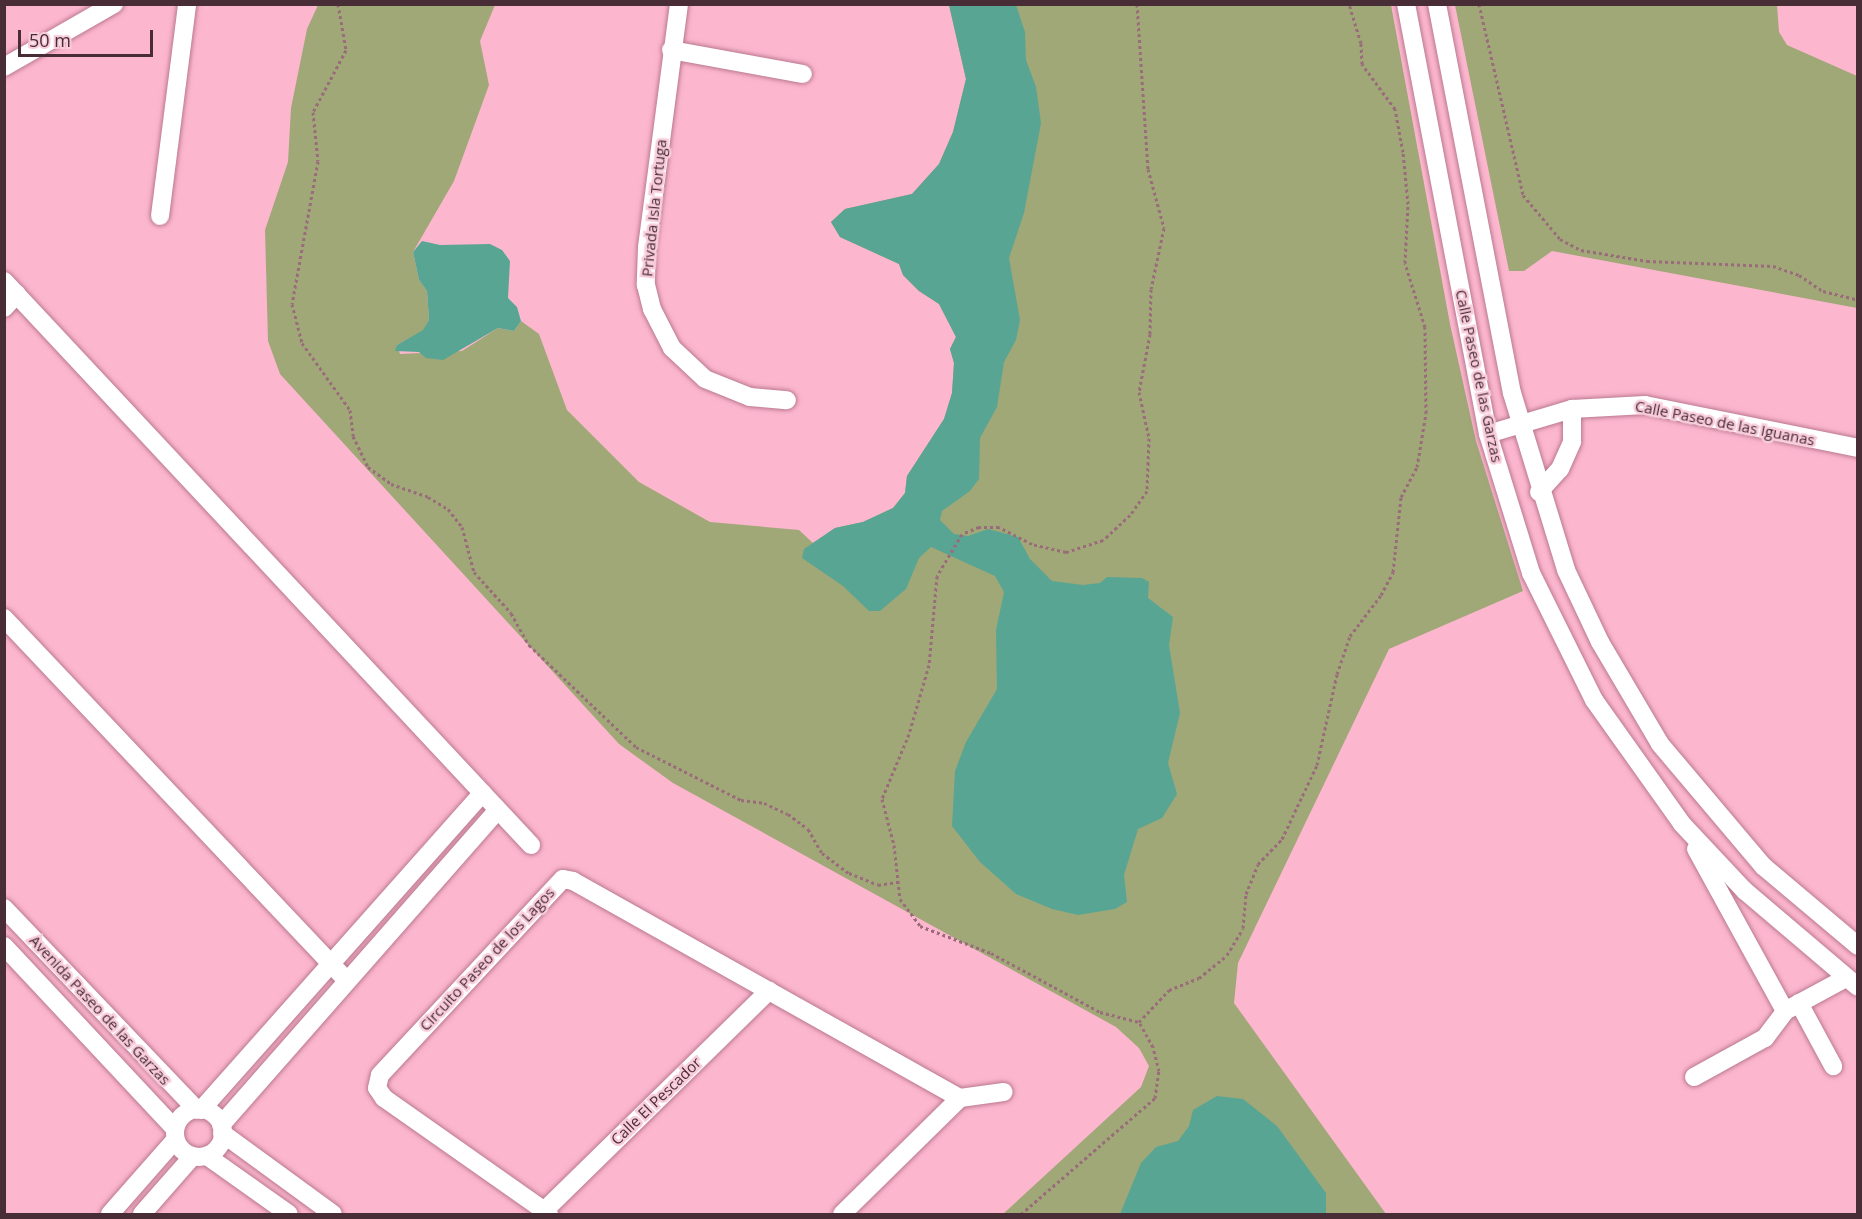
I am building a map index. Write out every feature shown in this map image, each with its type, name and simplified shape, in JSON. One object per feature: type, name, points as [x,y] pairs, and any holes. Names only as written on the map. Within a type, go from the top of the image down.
[{"type":"street","points":[[4,67],[114,4]]},
{"type":"street","points":[[160,216],[187,4]]},
{"type":"street","name":"Privada Isla Tortuga","points":[[679,4],[647,247],[646,285],[652,309],[672,348],[705,379],[750,397],[787,400]]},
{"type":"street","name":"Calle Paseo de las Garzas","points":[[1406,4],[1488,434],[1531,573],[1594,700],[1682,824],[1745,891],[1852,982]]},
{"type":"street","name":"Calle Paseo de las Garzas","points":[[1437,4],[1520,426],[1539,492],[1566,570],[1624,684],[1660,744],[1707,804],[1763,866],[1857,946]]},
{"type":"street","points":[[672,50],[803,74]]},
{"type":"street","points":[[4,308],[11,287],[531,845]]},
{"type":"street","name":"Calle Paseo de las Iguanas","points":[[1488,434],[1572,409],[1645,405],[1857,448]]},
{"type":"street","points":[[1539,492],[1560,469],[1572,442],[1572,409]]},
{"type":"street","points":[[4,618],[329,965],[347,981]]},
{"type":"street","points":[[1594,700],[1624,684]]},
{"type":"street","points":[[110,1215],[175,1134],[187,1113],[199,1110],[482,793]]},
{"type":"street","points":[[142,1215],[200,1156],[220,1143],[222,1129],[347,981],[498,810]]},
{"type":"street","points":[[1682,824],[1792,1007],[1833,1066]]},
{"type":"street","name":"Circuito Paseo de los Lagos","points":[[546,1213],[384,1098],[377,1088],[380,1075],[563,879],[573,880],[960,1098]]},
{"type":"street","name":"Avenida Paseo de las Garzas","points":[[4,908],[199,1110]]},
{"type":"street","name":"Avenida Paseo de las Garzas","points":[[4,946],[175,1134]]},
{"type":"street","points":[[1694,1077],[1765,1038],[1792,1007],[1852,982]]},
{"type":"street","name":"Calle El Pescador","points":[[546,1213],[769,991]]},
{"type":"street","points":[[842,1215],[960,1098],[1004,1092]]},
{"type":"street","points":[[199,1110],[216,1118],[222,1129],[333,1215]]},
{"type":"street","points":[[175,1134],[182,1150],[200,1156],[289,1215]]},
{"type":"path","points":[[338,4],[346,50],[313,112],[318,160],[292,304],[302,343],[350,410],[353,436],[368,467],[391,484],[428,497],[448,509],[462,527],[474,572],[511,613],[530,645],[636,747],[731,795],[764,803],[788,814],[808,829],[822,853],[849,873],[878,885],[898,881]]},
{"type":"path","points":[[1021,1215],[1155,1098],[1159,1071],[1153,1047],[1139,1022],[1100,1012],[991,953],[920,926],[900,899],[882,800],[909,734],[929,665],[937,576],[943,562],[962,534],[979,527],[999,527],[1032,544],[1066,552],[1103,540],[1130,515],[1147,491],[1149,438],[1139,392],[1150,334],[1151,289],[1164,228],[1148,169],[1137,4]]},
{"type":"path","points":[[1139,1022],[1169,990],[1199,978],[1227,955],[1243,928],[1246,894],[1258,864],[1282,839],[1317,765],[1337,674],[1350,636],[1381,595],[1393,572],[1401,497],[1417,467],[1426,413],[1425,327],[1405,263],[1407,204],[1403,152],[1395,109],[1362,64],[1361,43],[1349,4]]},
{"type":"path","points":[[1479,4],[1523,195],[1560,239],[1581,250],[1647,261],[1773,266],[1799,275],[1823,291],[1857,300]]},
{"type":"shaded area","points":[[318,5],[495,5],[480,41],[489,85],[454,181],[413,252],[419,280],[427,291],[429,320],[424,330],[397,345],[400,354],[462,351],[498,328],[514,331],[521,321],[539,334],[567,410],[639,482],[710,522],[799,530],[813,543],[835,528],[863,522],[893,508],[905,493],[907,476],[944,419],[952,393],[954,363],[950,349],[956,337],[939,304],[919,291],[903,275],[899,264],[840,237],[831,222],[845,209],[912,194],[939,164],[953,132],[966,79],[949,5],[1391,5],[1450,324],[1476,441],[1523,591],[1389,649],[1238,963],[1234,1003],[1386,1214],[1003,1214],[1141,1087],[1149,1066],[1139,1048],[1116,1027],[673,783],[619,744],[280,374],[268,341],[265,230],[288,162],[291,108],[307,29]]},
{"type":"shaded area","points":[[949,5],[1016,5],[1025,32],[1026,60],[1036,87],[1041,123],[1024,213],[1009,258],[1020,320],[1016,340],[1004,362],[997,407],[980,438],[979,479],[970,491],[942,511],[940,520],[954,534],[968,536],[988,529],[1018,537],[1030,559],[1052,581],[1083,585],[1100,583],[1107,577],[1142,578],[1149,582],[1148,598],[1173,617],[1169,645],[1180,713],[1168,763],[1177,794],[1162,818],[1138,829],[1124,875],[1127,902],[1115,909],[1078,915],[1052,909],[1016,894],[980,862],[952,826],[955,771],[966,742],[997,689],[996,630],[1004,592],[995,576],[931,547],[919,558],[906,589],[880,611],[869,611],[843,586],[802,558],[804,549],[835,528],[863,522],[893,508],[905,493],[907,476],[944,419],[952,393],[954,363],[950,349],[956,337],[939,304],[919,291],[903,275],[899,264],[840,237],[831,222],[845,209],[912,194],[939,164],[953,132],[966,79]]},
{"type":"shaded area","points":[[1455,5],[1777,5],[1779,32],[1787,45],[1857,76],[1857,308],[1552,251],[1524,271],[1509,271]]},
{"type":"shaded area","points":[[422,241],[440,245],[490,244],[502,250],[510,261],[508,298],[517,307],[521,321],[514,331],[498,328],[443,360],[426,358],[419,352],[395,351],[397,345],[423,330],[429,320],[427,291],[419,280],[413,252]]},
{"type":"shaded area","points":[[1217,1096],[1243,1099],[1277,1126],[1326,1193],[1326,1214],[1120,1214],[1141,1163],[1156,1147],[1178,1141],[1189,1126],[1193,1110]]}]
